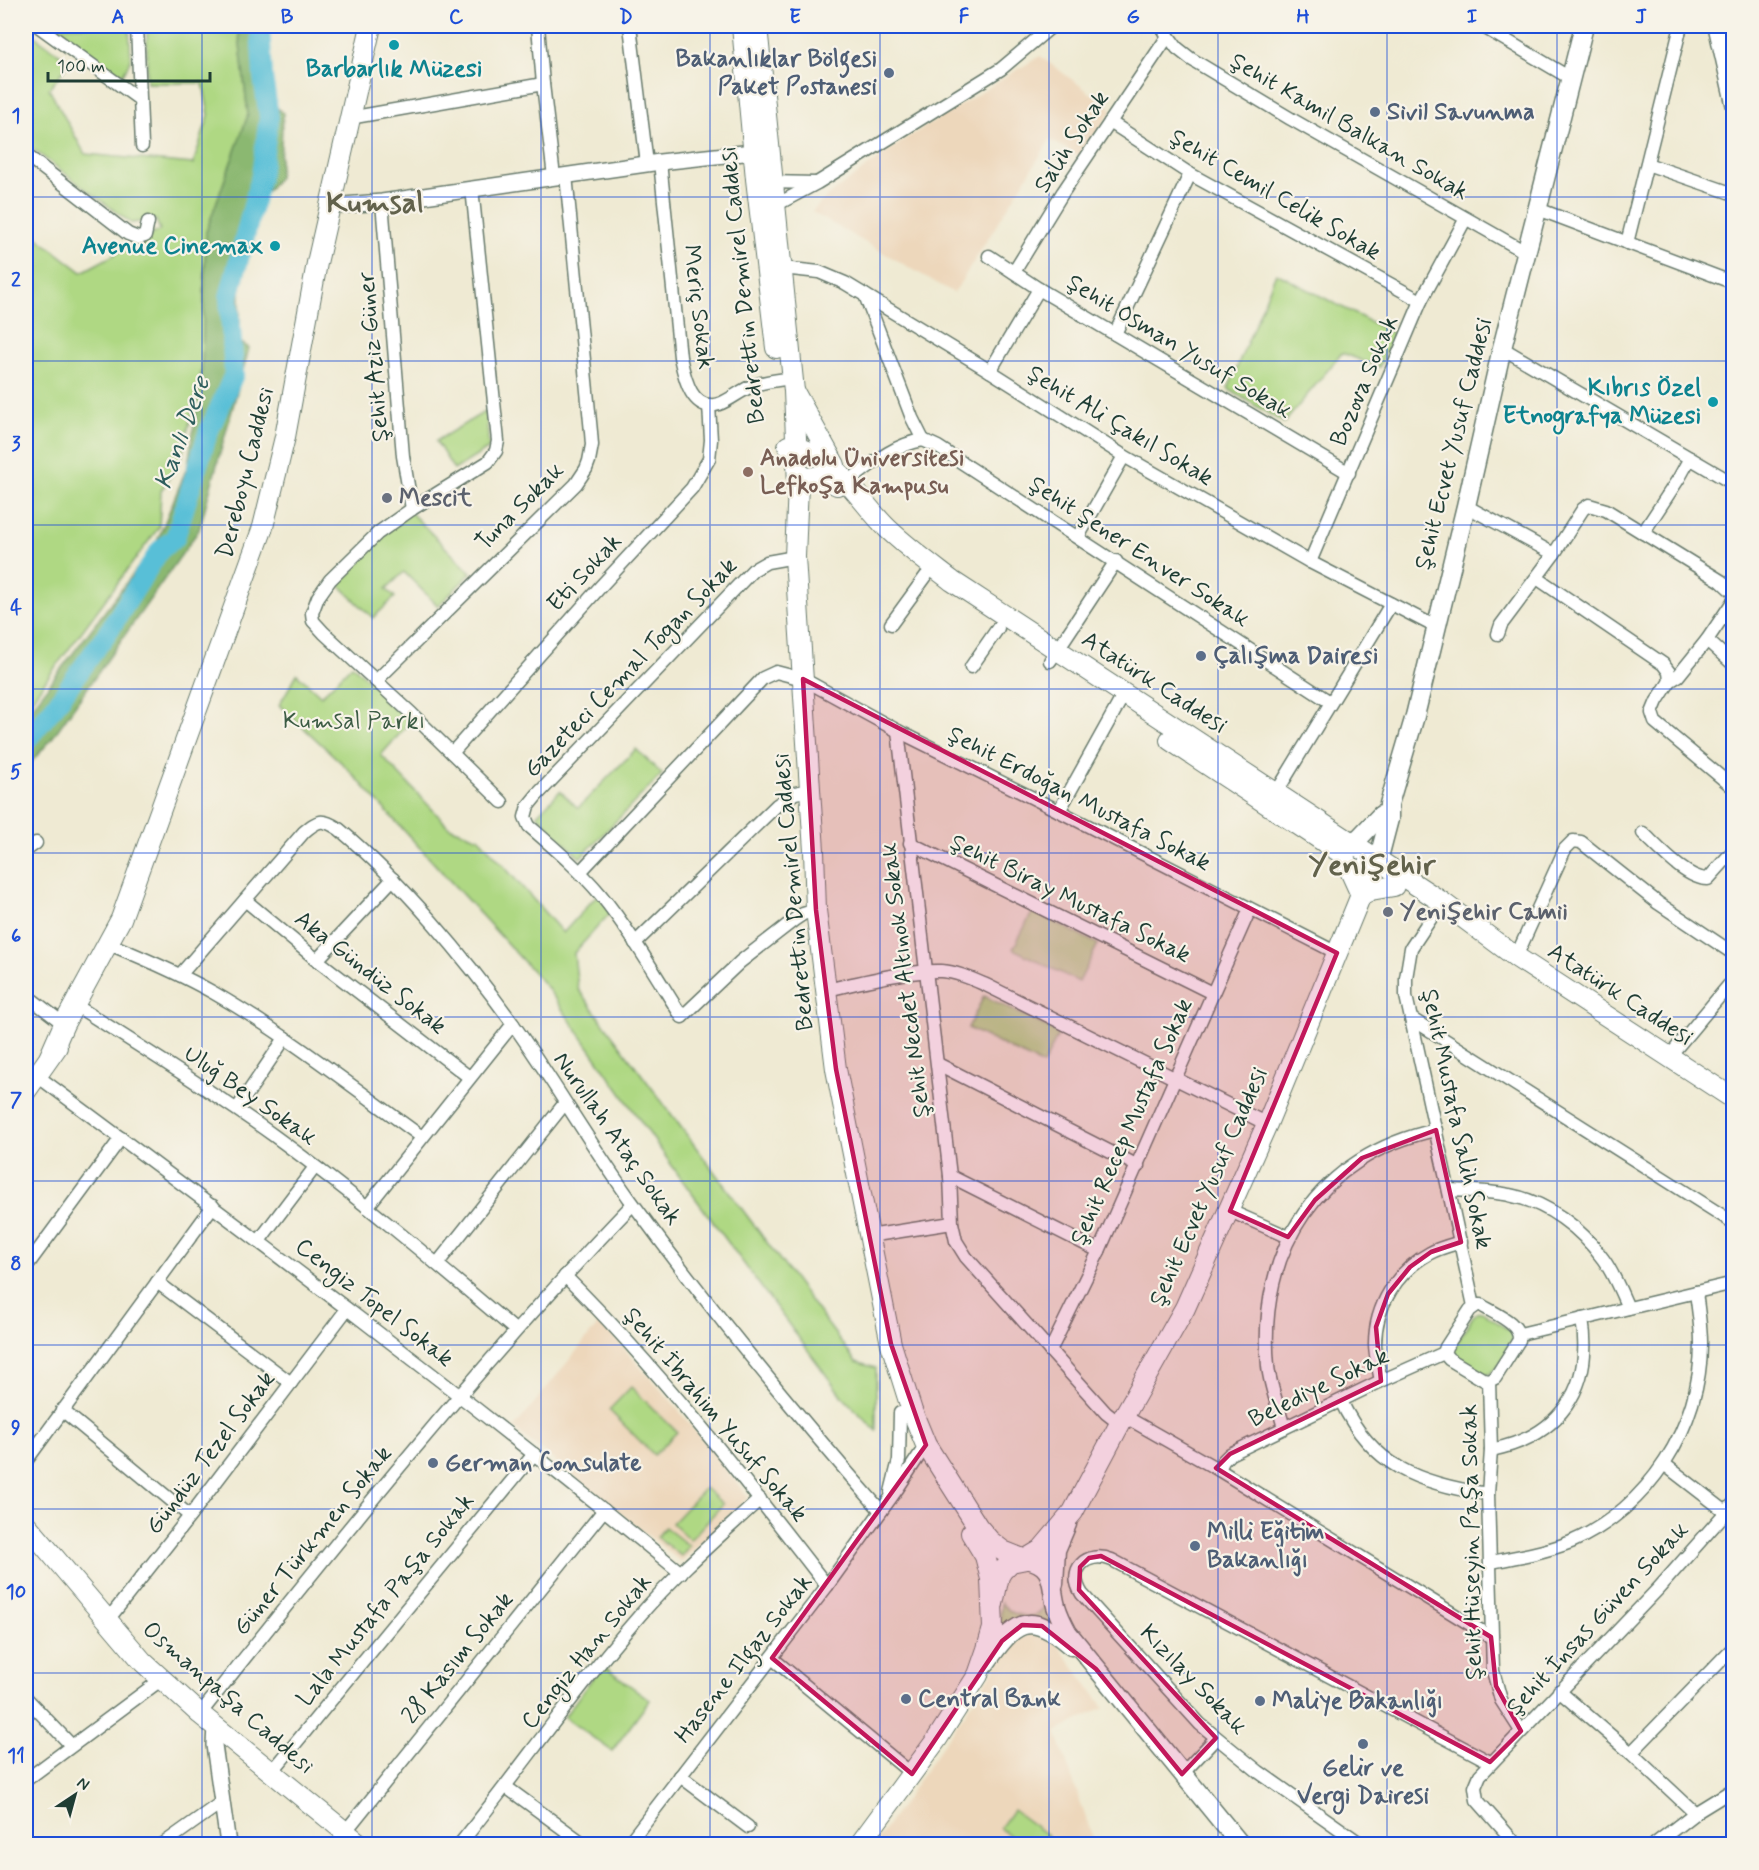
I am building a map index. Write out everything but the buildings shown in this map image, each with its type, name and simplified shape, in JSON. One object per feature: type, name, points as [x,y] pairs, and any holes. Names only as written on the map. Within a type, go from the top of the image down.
[{"type":"main road","name":"Dereboyu Caddesi","points":[[31,1083],[83,1010],[114,946],[121,919],[264,527],[285,437],[317,263],[371,26]]},
{"type":"main road","name":"Bedrettin Demirel Caddesi","points":[[742,26],[762,166],[776,205],[782,268],[791,452],[787,488],[795,548],[816,910],[836,1069],[900,1379],[922,1451],[981,1548],[988,1566],[993,1604]]},
{"type":"main road","name":"Bedrettin Demirel Caddesi","points":[[757,26],[765,270],[789,383]]},
{"type":"main road","name":"Şehit Ecvet Yusuf Caddesi","points":[[1054,1592],[1058,1543],[1072,1512],[1191,1298],[1267,1124],[1372,863],[1385,837],[1389,819],[1385,810],[1395,791],[1415,716],[1502,348],[1584,26]]},
{"type":"main road","points":[[789,383],[841,479],[814,476],[805,478],[798,485]]},
{"type":"main road","name":"Bedrettin Demirel Caddesi","points":[[791,452],[798,485],[795,548]]},
{"type":"main road","name":"Atatürk Caddesi","points":[[791,452],[819,457],[890,531],[952,581],[1053,655],[1372,863],[1435,912],[1512,954]]},
{"type":"main road","name":"Atatürk Caddesi","points":[[841,479],[869,528],[926,576],[998,628],[1053,655]]},
{"type":"main road","name":"Atatürk Caddesi","points":[[1120,700],[1276,793],[1346,848]]},
{"type":"main road","points":[[1385,810],[1359,838],[1346,848],[1361,895],[1399,882],[1386,852],[1385,837]]},
{"type":"main road","points":[[1372,863],[1385,810]]},
{"type":"main road","name":"Atatürk Caddesi","points":[[1399,882],[1458,912],[1512,954],[1734,1099]]},
{"type":"main road","name":"Dereboyu Caddesi","points":[[50,1056],[64,1024],[121,919]]},
{"type":"main road","name":"Bedrettin Demirel Caddesi","points":[[891,1344],[892,1384],[905,1430],[984,1535],[1003,1551],[1025,1559]]},
{"type":"main road","name":"Şehit Ecvet Yusuf Caddesi","points":[[993,1604],[1002,1571],[1011,1562],[1025,1559],[1047,1545],[1072,1512]]},
{"type":"main road","name":"Osmanpaşa Caddesi","points":[[26,1524],[129,1647],[162,1679],[271,1773],[360,1845]]},
{"type":"main road","points":[[1025,1559],[1037,1562],[1046,1569],[1051,1576],[1055,1604],[1068,1633],[1240,1845]]},
{"type":"main road","points":[[978,1675],[993,1628],[993,1604]]},
{"type":"main road","points":[[860,1845],[912,1774],[1002,1641],[1017,1627],[1029,1624],[1048,1628],[1096,1669]]},
{"type":"street","points":[[38,26],[139,99]]},
{"type":"street","points":[[137,26],[142,146]]},
{"type":"street","name":"Tuna Sokak","points":[[376,681],[569,491],[586,469],[591,454],[591,432],[560,176],[543,84],[538,26]]},
{"type":"street","name":"Meriç Sokak","points":[[630,26],[654,163],[682,365],[691,392],[699,401],[709,405],[722,403],[757,384],[789,383]]},
{"type":"street","points":[[776,205],[817,183],[1001,69],[1052,26]]},
{"type":"street","points":[[1482,26],[1570,78]]},
{"type":"street","points":[[1628,243],[1681,26]]},
{"type":"street","points":[[1716,26],[1734,105]]},
{"type":"street","name":"Salih Sokak","points":[[1014,272],[1110,122],[1164,31]]},
{"type":"street","name":"Şehit Kamil Balkan Sokak","points":[[1164,31],[1177,48],[1191,59],[1527,253]]},
{"type":"street","points":[[349,118],[543,84]]},
{"type":"street","name":"Şehit Cemil Celik Sokak","points":[[1110,122],[1190,174],[1421,301]]},
{"type":"street","points":[[331,207],[382,202],[718,154],[817,183]]},
{"type":"street","points":[[26,155],[132,237],[145,236],[148,222]]},
{"type":"street","points":[[1647,164],[1734,194]]},
{"type":"street","points":[[1115,334],[1190,174]]},
{"type":"street","points":[[471,188],[497,446],[494,454],[485,464],[412,509],[364,544],[330,580],[314,604],[313,621],[502,802]]},
{"type":"street","name":"Şehit Aziz Güner","points":[[382,202],[403,456],[412,509]]},
{"type":"street","points":[[1538,209],[1734,283]]},
{"type":"street","name":"Bozova Sokak","points":[[1310,562],[1421,301],[1466,219]]},
{"type":"street","name":"Şehit Osman Yusuf Sokak","points":[[989,256],[1039,289],[1349,473]]},
{"type":"street","name":"Şehit Ali Çakıl Sokak","points":[[782,268],[819,272],[845,283],[1124,456],[1310,562],[1436,627]]},
{"type":"street","points":[[990,371],[1039,289]]},
{"type":"street","points":[[841,479],[892,450],[923,440],[865,295]]},
{"type":"street","points":[[1502,348],[1734,484]]},
{"type":"street","name":"Eti Sokak","points":[[452,753],[692,488],[709,459],[711,440],[709,405]]},
{"type":"street","name":"Şehit Şener Enver Sokak","points":[[923,440],[938,447],[1116,561],[1330,702]]},
{"type":"street","points":[[1078,537],[1124,456]]},
{"type":"street","points":[[1643,533],[1690,458]]},
{"type":"street","points":[[1498,634],[1501,625],[1554,554],[1582,510],[1592,505],[1606,510],[1721,581],[1734,593]]},
{"type":"street","points":[[1466,506],[1554,554]]},
{"type":"street","name":"Gazeteci Cemal Togan Sokak","points":[[580,872],[526,822],[528,806],[753,570],[795,548]]},
{"type":"street","points":[[1053,655],[1116,561]]},
{"type":"street","points":[[891,624],[926,576]]},
{"type":"street","points":[[1537,578],[1663,664],[1669,672],[1670,681]]},
{"type":"street","points":[[1734,600],[1707,640],[1678,676],[1670,681],[1652,713],[1655,722],[1734,788]]},
{"type":"street","points":[[1276,793],[1391,604]]},
{"type":"street","points":[[971,667],[998,628]]},
{"type":"street","points":[[1707,640],[1734,665]]},
{"type":"street","name":"Şehit Erdoğan Mustafa Sokak","points":[[580,872],[763,678],[776,672],[803,679],[898,731],[1337,953]]},
{"type":"street","points":[[1059,811],[1120,700]]},
{"type":"street","name":"Şehit Necdet Altınok Sokak","points":[[898,731],[938,1064],[950,1176],[952,1223],[956,1241],[966,1257],[1106,1413],[1219,1470],[1491,1637]]},
{"type":"street","points":[[635,943],[777,805],[795,793],[810,790]]},
{"type":"street","name":"Nurullah Ataç Sokak","points":[[245,900],[304,832],[316,822],[321,821],[330,823],[348,837],[393,879],[457,952],[513,1024],[633,1204],[697,1288],[811,1430],[881,1511]]},
{"type":"street","points":[[1643,834],[1699,879],[1708,879],[1734,850]]},
{"type":"street","points":[[1512,954],[1565,849],[1573,841],[1581,843],[1658,903],[1734,954]]},
{"type":"street","name":"Şehit Biray Mustafa Sokak","points":[[910,843],[1212,993]]},
{"type":"street","points":[[580,872],[599,893],[635,943],[682,1017],[740,962],[794,920],[816,910]]},
{"type":"street","points":[[316,960],[393,879]]},
{"type":"street","points":[[180,975],[245,900]]},
{"type":"street","name":"Aka Gündüz Sokak","points":[[245,900],[316,960],[469,1077]]},
{"type":"street","name":"Şehit Recep Mustafa Sokak","points":[[1050,1351],[1100,1251],[1250,909]]},
{"type":"street","name":"Şehit Mustafa Salih Sokak","points":[[1435,912],[1407,960],[1406,996],[1474,1306]]},
{"type":"street","points":[[114,946],[180,975],[236,1006],[285,1038],[422,1137]]},
{"type":"street","points":[[826,990],[866,981],[927,972],[954,973],[986,985],[1267,1124]]},
{"type":"street","points":[[1668,1058],[1734,979]]},
{"type":"street","points":[[26,995],[64,1024]]},
{"type":"street","name":"Uluğ Bey Sokak","points":[[83,1010],[237,1109],[315,1167],[260,1241]]},
{"type":"street","points":[[1412,1019],[1734,1223]]},
{"type":"street","points":[[367,1207],[513,1024]]},
{"type":"street","points":[[237,1109],[285,1038]]},
{"type":"street","points":[[938,1064],[1138,1166]]},
{"type":"street","name":"Cengiz Topel Sokak","points":[[31,1083],[121,1138],[260,1241],[459,1395],[681,1572]]},
{"type":"street","points":[[437,1264],[565,1103]]},
{"type":"street","points":[[1284,1428],[1269,1370],[1267,1344],[1268,1307],[1288,1237],[1315,1200],[1362,1158],[1384,1146],[1436,1130]]},
{"type":"street","points":[[26,1267],[121,1138]]},
{"type":"street","points":[[315,1167],[437,1264],[515,1330]]},
{"type":"street","points":[[950,1176],[1100,1251]]},
{"type":"street","points":[[1449,1190],[1511,1195],[1558,1215],[1586,1237],[1604,1260],[1628,1308]]},
{"type":"street","name":"Güner Türkmen Sokak","points":[[208,1720],[459,1395],[515,1330],[633,1204]]},
{"type":"street","points":[[26,1461],[213,1206]]},
{"type":"street","points":[[1230,1211],[1288,1237]]},
{"type":"street","points":[[869,1236],[952,1223]]},
{"type":"street","points":[[1381,1381],[1374,1346],[1376,1327],[1388,1294],[1410,1267],[1431,1252],[1461,1242]]},
{"type":"street","name":"Şehit İbrahim Yusuf Sokak","points":[[565,1276],[608,1319],[706,1432],[827,1586]]},
{"type":"street","points":[[157,1282],[291,1383]]},
{"type":"street","points":[[1520,1334],[1734,1283]]},
{"type":"street","points":[[1491,1562],[1545,1550],[1571,1541],[1593,1529],[1630,1501],[1664,1464],[1686,1422],[1696,1385],[1701,1342],[1696,1292]]},
{"type":"street","points":[[1481,1305],[1516,1327],[1520,1334],[1519,1340],[1495,1378],[1489,1382],[1449,1359],[1444,1353],[1474,1306],[1481,1305]]},
{"type":"street","name":"Gündüz Tezel Sokak","points":[[107,1621],[347,1309]]},
{"type":"street","points":[[1491,1450],[1526,1440],[1548,1426],[1565,1407],[1575,1391],[1584,1360],[1582,1319]]},
{"type":"street","name":"Belediye Sokak","points":[[1219,1470],[1223,1461],[1230,1454],[1444,1353]]},
{"type":"street","name":"Şehit Hüseyin Paşa Sokak","points":[[1489,1382],[1491,1450],[1488,1494],[1491,1637],[1496,1686],[1501,1700],[1521,1731]]},
{"type":"street","points":[[1341,1401],[1348,1417],[1370,1445],[1403,1470],[1422,1480],[1443,1486],[1488,1494]]},
{"type":"street","points":[[62,1410],[190,1516]]},
{"type":"street","name":"Hasene Ilgaz Sokak","points":[[891,1496],[899,1460],[900,1413]]},
{"type":"street","name":"Hasene Ilgaz Sokak","points":[[628,1845],[827,1586],[922,1451]]},
{"type":"street","name":"Lala Mustafa Paşa Sokak","points":[[271,1773],[534,1454]]},
{"type":"street","points":[[1664,1464],[1730,1508]]},
{"type":"street","name":"Cengiz Han Sokak","points":[[460,1845],[605,1655],[681,1572],[760,1499]]},
{"type":"street","name":"Şehit İnsas Güven Sokak","points":[[1516,1845],[1482,1806],[1475,1794],[1476,1782],[1490,1762],[1658,1589],[1730,1508]]},
{"type":"street","name":"28 Kasım Sokak","points":[[345,1832],[604,1510]]},
{"type":"street","name":"Kızılay Sokak","points":[[1361,1845],[1258,1772],[1200,1724],[1082,1594],[1076,1582],[1078,1570],[1086,1560],[1093,1556],[1101,1556],[1112,1560],[1490,1762]]},
{"type":"street","points":[[1631,1753],[1734,1647]]},
{"type":"street","points":[[772,1658],[912,1774]]},
{"type":"street","points":[[26,1780],[162,1679]]},
{"type":"street","points":[[1559,1691],[1631,1753],[1695,1813]]},
{"type":"street","points":[[26,1698],[71,1745]]},
{"type":"street","points":[[208,1720],[214,1745],[228,1845]]},
{"type":"street","points":[[1182,1774],[1216,1738]]},
{"type":"street","points":[[680,1776],[748,1827]]},
{"type":"street","points":[[506,1786],[584,1845]]},
{"type":"street","points":[[1655,1845],[1695,1813],[1734,1789]]},
{"type":"street","points":[[163,1845],[222,1802]]},
{"type":"highlighted area","points":[[803,679],[1337,953],[1230,1211],[1288,1237],[1315,1200],[1362,1158],[1436,1130],[1461,1242],[1431,1252],[1410,1267],[1388,1294],[1376,1327],[1381,1381],[1230,1454],[1216,1468],[1491,1637],[1496,1686],[1521,1731],[1490,1762],[1101,1556],[1089,1558],[1080,1567],[1079,1590],[1216,1738],[1182,1774],[1096,1669],[1042,1626],[1022,1625],[1002,1641],[912,1774],[772,1658],[926,1445],[891,1344],[836,1069],[816,910]]},
{"type":"shaded area","points":[[1040,56],[1112,109],[1083,158],[1050,140],[954,293],[812,212],[826,197],[907,138]]},
{"type":"shaded area","points":[[600,1322],[671,1401],[748,1497],[681,1562],[514,1428]]},
{"type":"shaded area","points":[[1032,1634],[1056,1643],[1104,1707],[1056,1732],[1095,1844],[875,1844],[1014,1641]]},
{"type":"green space","points":[[46,26],[129,26],[131,60],[123,74],[111,73]]},
{"type":"green space","points":[[147,26],[238,26],[248,115],[206,232],[202,369],[182,456],[161,491],[159,527],[26,707],[26,229],[82,272],[160,230],[156,220],[131,223],[26,144],[26,53],[29,48],[26,42],[26,30],[70,62],[49,89],[85,154],[193,164],[209,115],[203,83],[147,83]]},
{"type":"green space","points":[[238,26],[265,26],[256,89],[283,113],[279,177],[265,193],[240,291],[240,342],[249,348],[199,530],[50,741],[26,768],[26,715],[156,544],[188,465],[202,369],[206,232],[248,115]]},
{"type":"green space","points":[[1276,273],[1394,334],[1379,367],[1342,353],[1284,423],[1228,389]]},
{"type":"green space","points":[[486,411],[489,448],[454,470],[436,441]]},
{"type":"green space","points":[[408,510],[471,573],[438,606],[404,572],[386,589],[395,597],[373,618],[336,582]]},
{"type":"green space","name":"Kumsal Parkı","points":[[352,665],[412,720],[381,755],[449,827],[479,838],[563,933],[599,893],[612,911],[574,953],[578,989],[856,1362],[876,1368],[876,1431],[841,1395],[682,1180],[546,986],[346,767],[279,705],[297,674],[321,696]]},
{"type":"green space","points":[[636,749],[662,774],[580,858],[537,815],[560,791],[578,808]]},
{"type":"green space","points":[[1033,911],[1098,944],[1079,982],[1013,949]]},
{"type":"green space","points":[[984,996],[1059,1033],[1043,1065],[968,1028]]},
{"type":"green space","points":[[1479,1312],[1513,1333],[1505,1357],[1487,1375],[1456,1357],[1452,1351],[1473,1316]]},
{"type":"green space","points":[[631,1387],[677,1432],[654,1455],[609,1410]]},
{"type":"green space","points":[[705,1488],[723,1504],[690,1540],[672,1523]]},
{"type":"green space","points":[[665,1527],[689,1546],[681,1556],[657,1537]]},
{"type":"green space","points":[[1047,1600],[1057,1626],[1007,1629],[1000,1626],[1001,1603],[1013,1612],[1026,1616],[1038,1613]]},
{"type":"green space","points":[[602,1665],[650,1700],[612,1751],[564,1717]]},
{"type":"green space","points":[[1013,1810],[1048,1836],[1042,1844],[1022,1844],[1000,1828]]},
{"type":"waterway","name":"Kanlı Dere","points":[[26,741],[54,707],[108,632],[160,550],[175,538],[208,433],[234,374],[229,297],[261,175],[269,117],[263,77],[260,26]]},
{"type":"place","name":"Barbarlık Müzesi","points":[[394,45]]},
{"type":"place","name":"Bakanlıklar Bölgesi Paket Postanesi","points":[[889,73]]},
{"type":"place","name":"Sivil Savunma","points":[[1375,112]]},
{"type":"place","name":"Avenue Cinemax","points":[[275,246]]},
{"type":"place","name":"Kıbrıs Özel Etnografya Müzesi","points":[[1713,402]]},
{"type":"place","name":"Anadolu Üniversitesi Lefkoşa Kampusu","points":[[748,472]]},
{"type":"place","name":"Mescit","points":[[387,498]]},
{"type":"place","name":"Çalışma Dairesi","points":[[1201,656]]},
{"type":"place","name":"Yenişehir Camii","points":[[1388,912]]},
{"type":"place","name":"German Consulate","points":[[433,1463]]},
{"type":"place","name":"Milli Eğitim Bakanlığı","points":[[1195,1546]]},
{"type":"place","name":"Central Bank","points":[[906,1699]]},
{"type":"place","name":"Maliye Bakanlığı","points":[[1260,1701]]},
{"type":"place","name":"Gelir ve Vergi Dairesi","points":[[1363,1744]]},
{"type":"district","name":"Kumsal","points":[[375,203]]},
{"type":"district","name":"Yenişehir","points":[[1372,865]]}]
